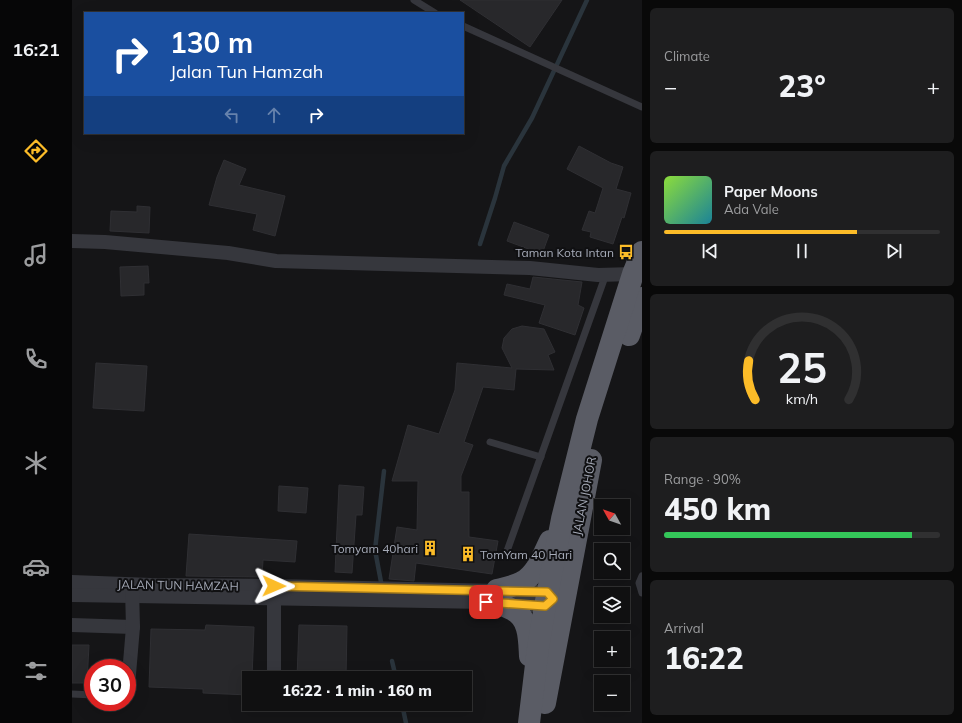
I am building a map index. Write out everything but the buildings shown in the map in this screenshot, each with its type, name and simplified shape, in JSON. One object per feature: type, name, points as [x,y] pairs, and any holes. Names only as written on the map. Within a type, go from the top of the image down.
[{"type":"highway","name":"JALAN JOHOR","points":[[529,723],[533,687],[562,519],[587,419],[642,252]]},
{"type":"highway","name":"JALAN JOHOR","points":[[543,723],[546,693],[555,652],[586,480],[614,377],[642,298]]},
{"type":"highway","points":[[533,687],[528,632],[524,620],[496,596],[528,578],[542,559],[562,519]]},
{"type":"highway","points":[[555,652],[553,626],[554,612],[548,599],[557,594],[562,577],[573,556]]},
{"type":"street","points":[[72,240],[228,253],[276,261],[530,268],[606,274],[634,274]]},
{"type":"street","name":"JALAN TUN HAMZAH","points":[[72,582],[132,591]]},
{"type":"street","points":[[130,659],[133,627],[132,591]]},
{"type":"street","name":"JALAN TUN HAMZAH","points":[[72,595],[132,591],[496,596],[548,599]]},
{"type":"street","points":[[274,593],[274,671]]},
{"type":"street","points":[[72,625],[133,627]]},
{"type":"lane","points":[[414,0],[433,12]]},
{"type":"lane","points":[[464,26],[642,107]]},
{"type":"lane","points":[[507,550],[606,274]]},
{"type":"lane","points":[[490,442],[541,457]]},
{"type":"lane","points":[[642,576],[639,583],[642,592]]},
{"type":"lane","points":[[72,694],[84,694]]},
{"type":"waterway","points":[[480,244],[504,166],[532,118],[587,0]]},
{"type":"waterway","points":[[381,582],[375,550],[384,471]]},
{"type":"waterway","points":[[392,661],[394,671]]},
{"type":"waterway","points":[[403,711],[406,723]]},
{"type":"place","name":"Taman Kota Intan","points":[[626,252]]},
{"type":"place","name":"Tomyam 40hari","points":[[430,548]]},
{"type":"place","name":"TomYam 40 Hari","points":[[468,554]]},
{"type":"route","points":[[274,586],[547,592],[553,599],[545,606],[486,602]]}]
